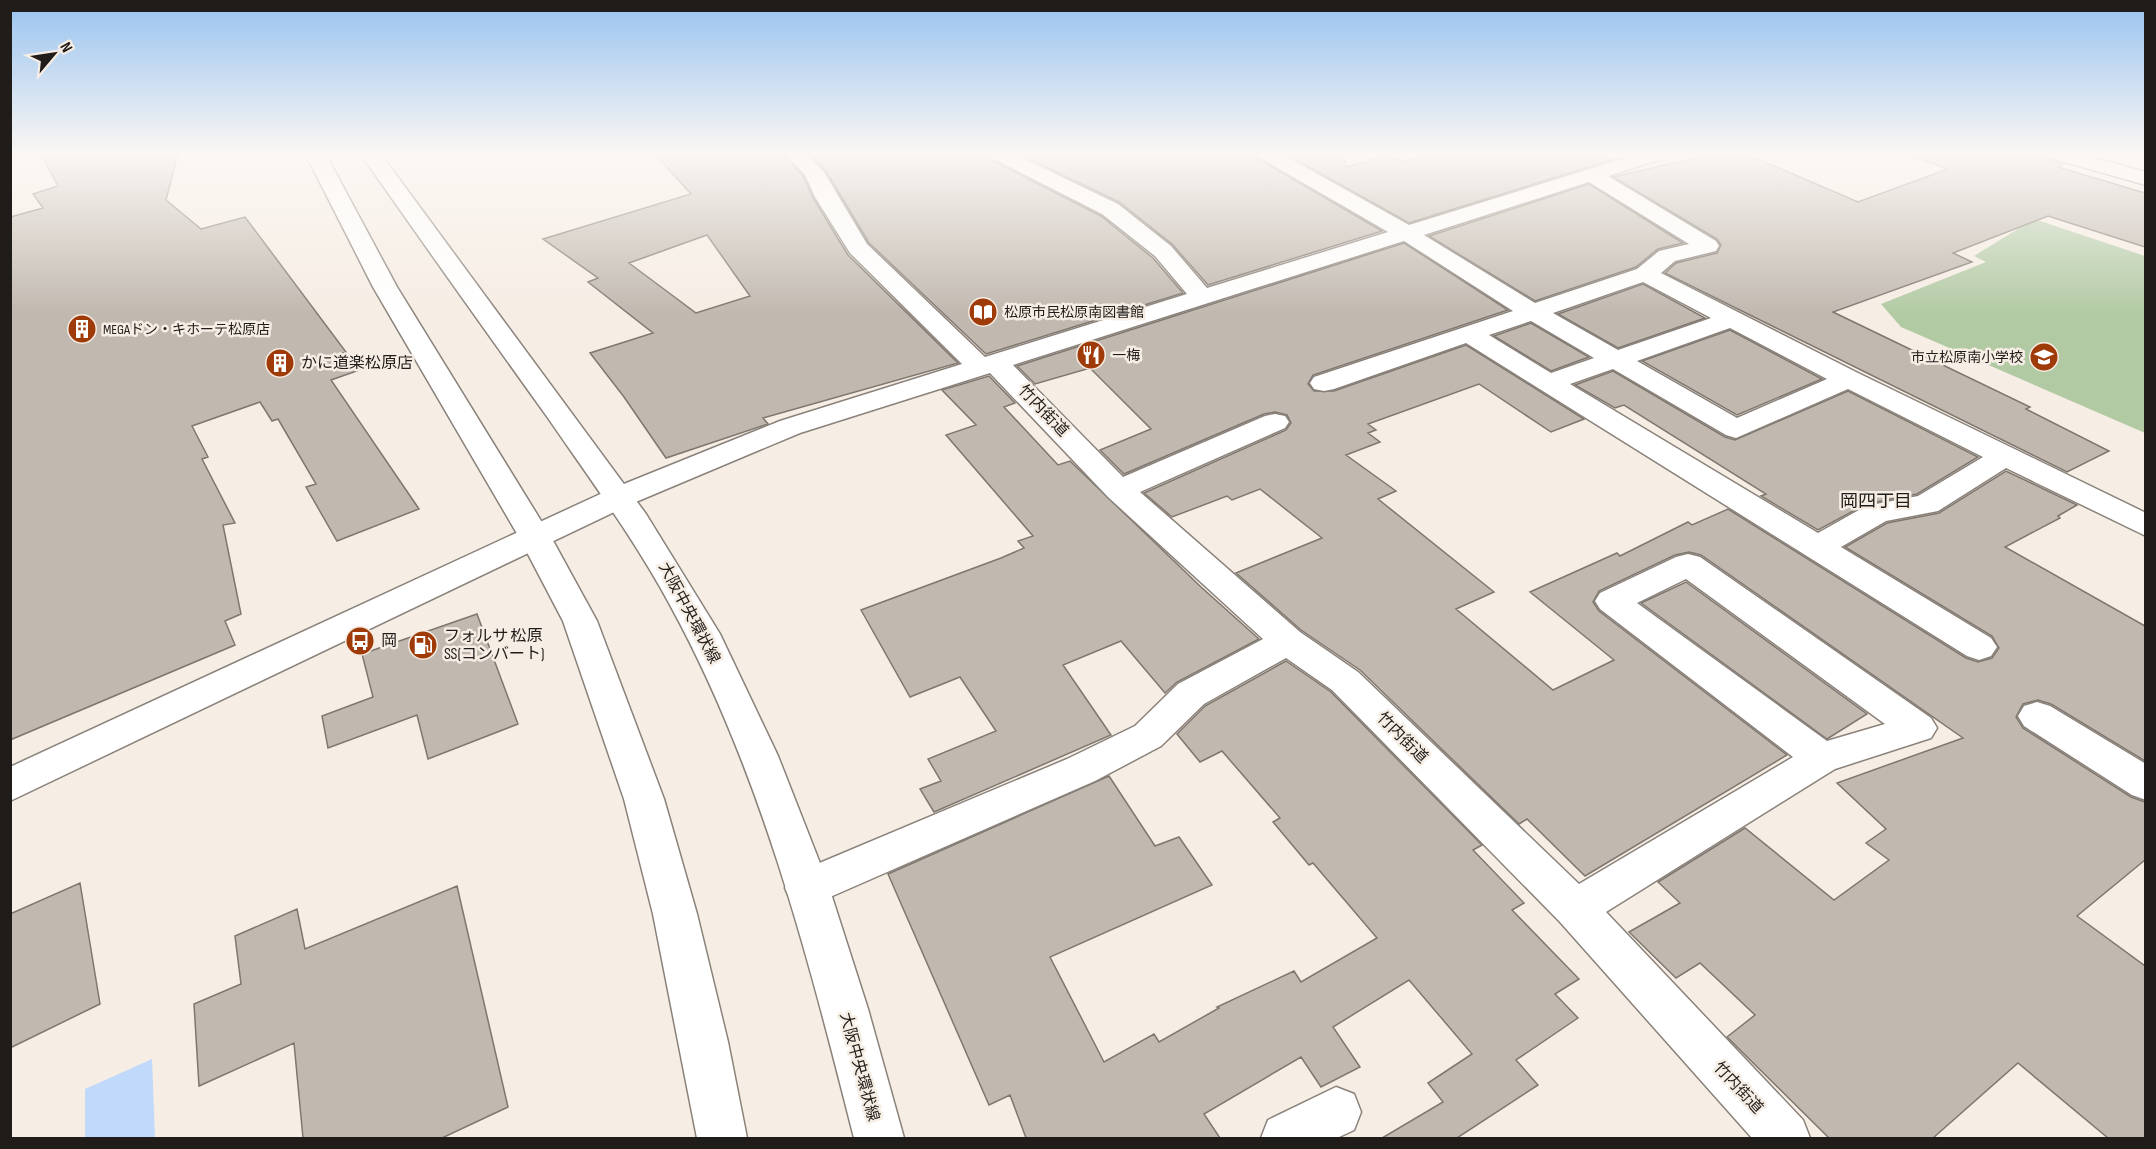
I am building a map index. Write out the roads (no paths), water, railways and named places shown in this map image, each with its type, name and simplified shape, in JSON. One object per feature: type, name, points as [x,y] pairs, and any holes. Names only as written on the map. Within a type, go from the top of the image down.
[{"type":"street","points":[[343,207],[385,287],[535,537],[580,621],[644,799],[675,914],[704,1042],[722,1138]]},
{"type":"street","name":"大阪中央環状線","points":[[409,207],[620,497],[670,576],[702,633],[728,687],[764,773],[807,888],[833,971],[879,1138]]},
{"type":"street","name":"竹内街道","points":[[832,207],[858,249],[987,364],[1119,490],[1288,641],[1345,681],[1575,909],[1785,1138]]},
{"type":"street","points":[[1105,207],[1163,251],[1202,297]]},
{"type":"street","points":[[1360,207],[1405,232],[1460,270],[1535,311],[1736,429],[1848,379]]},
{"type":"street","points":[[10,785],[620,497],[790,427],[1488,207]]},
{"type":"street","points":[[1324,382],[1645,274],[1667,256],[1708,246],[1644,207]]},
{"type":"street","points":[[1645,274],[1848,379],[2145,526]]},
{"type":"street","points":[[1548,383],[1732,319]]},
{"type":"street","points":[[1469,334],[1979,647]]},
{"type":"street","points":[[1119,490],[1275,423]]},
{"type":"street","points":[[1816,548],[1877,513],[1927,504],[2005,456]]},
{"type":"street","points":[[1575,909],[1822,758],[1918,728],[1688,565],[1612,601],[1822,758]]},
{"type":"street","points":[[807,888],[975,818],[1129,746],[1148,736],[1191,694],[1288,641]]},
{"type":"street","points":[[2037,716],[2145,784]]},
{"type":"street","points":[[1286,1138],[1336,1112]]},
{"type":"water","points":[[152,1059],[155,1138],[85,1138],[85,1089]]},
{"type":"place","name":"松原市民松原南図書館","points":[[983,312]]},
{"type":"place","name":"MEGAドン・キホーテ松原店","points":[[82,329]]},
{"type":"place","name":"一梅","points":[[1091,355]]},
{"type":"place","name":"市立松原南小学校","points":[[2044,357]]},
{"type":"place","name":"かに道楽松原店","points":[[280,363]]},
{"type":"place","name":"岡","points":[[360,641]]},
{"type":"place","name":"フォルサ 松原 SS(コンバート)","points":[[423,645]]},
{"type":"district","name":"岡四丁目","points":[[1876,501]]}]
